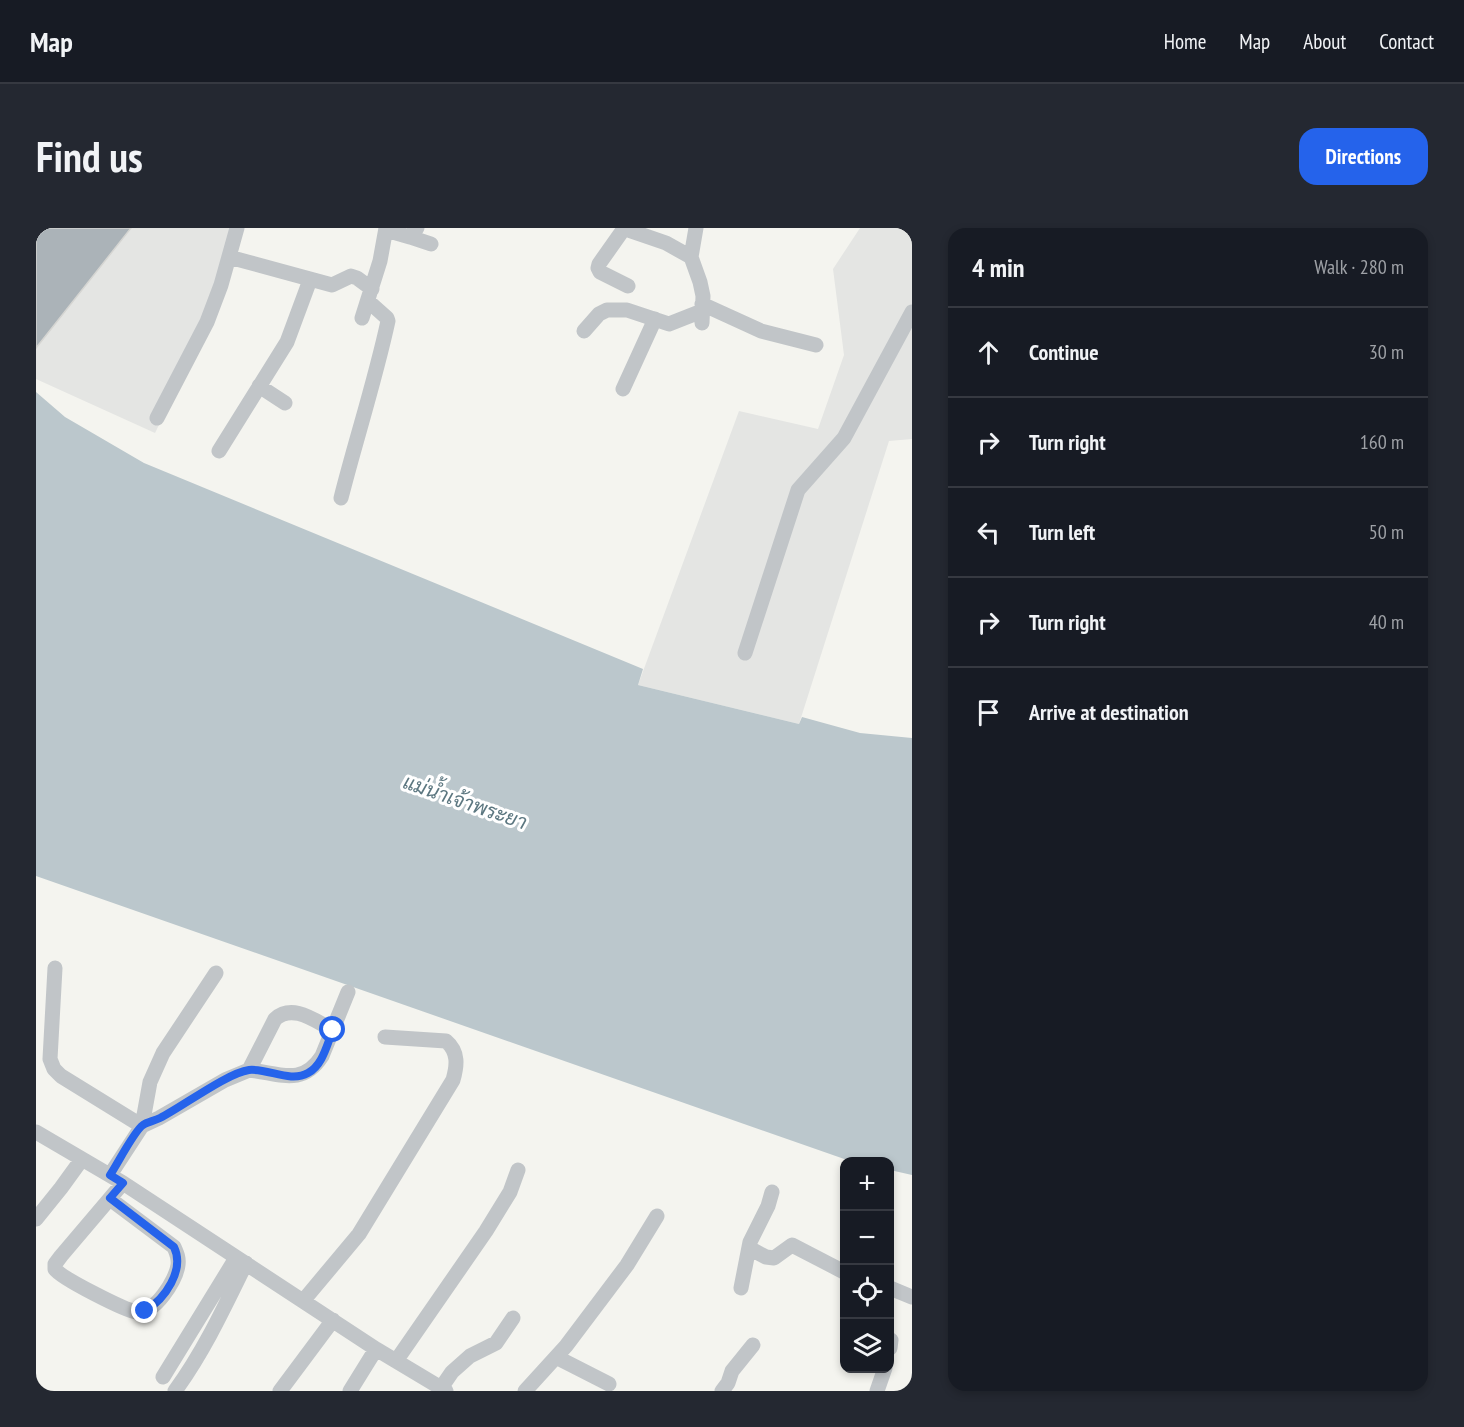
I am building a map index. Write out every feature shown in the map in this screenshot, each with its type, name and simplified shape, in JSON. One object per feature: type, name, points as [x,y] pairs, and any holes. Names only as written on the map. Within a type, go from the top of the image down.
[{"type":"street","points":[[157,418],[207,322],[237,228]]},
{"type":"street","points":[[696,228],[691,257],[700,282],[702,313]]},
{"type":"street","points":[[362,318],[380,261],[386,229],[414,232],[431,244]]},
{"type":"street","points":[[628,286],[600,272],[598,268],[620,233],[637,230],[691,257]]},
{"type":"street","points":[[229,257],[332,285],[351,276],[357,278],[387,318],[373,384],[357,432],[341,498]]},
{"type":"street","points":[[219,451],[287,342],[310,280]]},
{"type":"street","points":[[584,332],[599,314],[607,310],[627,310],[669,324],[702,313],[816,345]]},
{"type":"street","points":[[745,653],[798,490],[844,438],[912,312]]},
{"type":"street","points":[[622,389],[655,319]]},
{"type":"street","points":[[259,386],[285,403]]},
{"type":"street","points":[[55,968],[50,1045],[50,1059],[54,1069],[61,1076],[142,1126]]},
{"type":"street","points":[[110,1198],[174,1247],[179,1257],[178,1268],[162,1296],[153,1307],[145,1311],[125,1309],[69,1281],[58,1274],[54,1269],[55,1264],[110,1198],[116,1179],[142,1126],[150,1082],[163,1053],[216,973]]},
{"type":"street","points":[[238,1075],[297,1076],[308,1073],[322,1056],[348,992]]},
{"type":"street","points":[[142,1126],[238,1075],[275,1019],[281,1014],[298,1012],[333,1030]]},
{"type":"street","points":[[303,1301],[360,1234],[453,1080],[457,1066],[455,1054],[452,1046],[446,1041],[386,1037]]},
{"type":"street","points":[[36,1132],[116,1179],[376,1349],[443,1389],[452,1372],[470,1356],[496,1343],[513,1318]]},
{"type":"street","points":[[36,1218],[82,1159]]},
{"type":"street","points":[[396,1361],[486,1231],[510,1192],[518,1170]]},
{"type":"street","points":[[741,1288],[749,1248],[772,1192]]},
{"type":"street","points":[[525,1391],[556,1357],[627,1265],[657,1216]]},
{"type":"street","points":[[749,1248],[766,1257],[774,1258],[792,1245],[840,1268]]},
{"type":"street","points":[[163,1377],[241,1260]]},
{"type":"street","points":[[175,1391],[216,1326],[241,1260]]},
{"type":"street","points":[[894,1290],[912,1297]]},
{"type":"street","points":[[280,1391],[333,1320]]},
{"type":"street","points":[[722,1391],[732,1371],[753,1345]]},
{"type":"street","points":[[350,1391],[376,1349]]},
{"type":"street","points":[[556,1357],[609,1384]]},
{"type":"street","points":[[877,1391],[883,1373]]},
{"type":"shaded area","points":[[36,228],[239,228],[219,303],[155,433],[36,379]]},
{"type":"shaded area","points":[[860,228],[912,228],[912,439],[889,441],[799,724],[638,685],[739,411],[818,429],[844,355],[833,269]]},
{"type":"water","name":"แม่น้ำเจ้าพระยา","points":[[36,392],[65,417],[144,463],[643,669],[638,685],[799,724],[802,717],[860,733],[912,738],[912,1175],[894,1171],[894,1157],[840,1157],[36,876]]},
{"type":"building","points":[[36,228],[131,228],[36,348]]},
{"type":"route","points":[[145,1311],[153,1307],[162,1296],[178,1268],[179,1257],[174,1247],[110,1198],[123,1183],[110,1175],[142,1126],[225,1080],[249,1070],[284,1076],[308,1073],[322,1056],[333,1030]]}]
